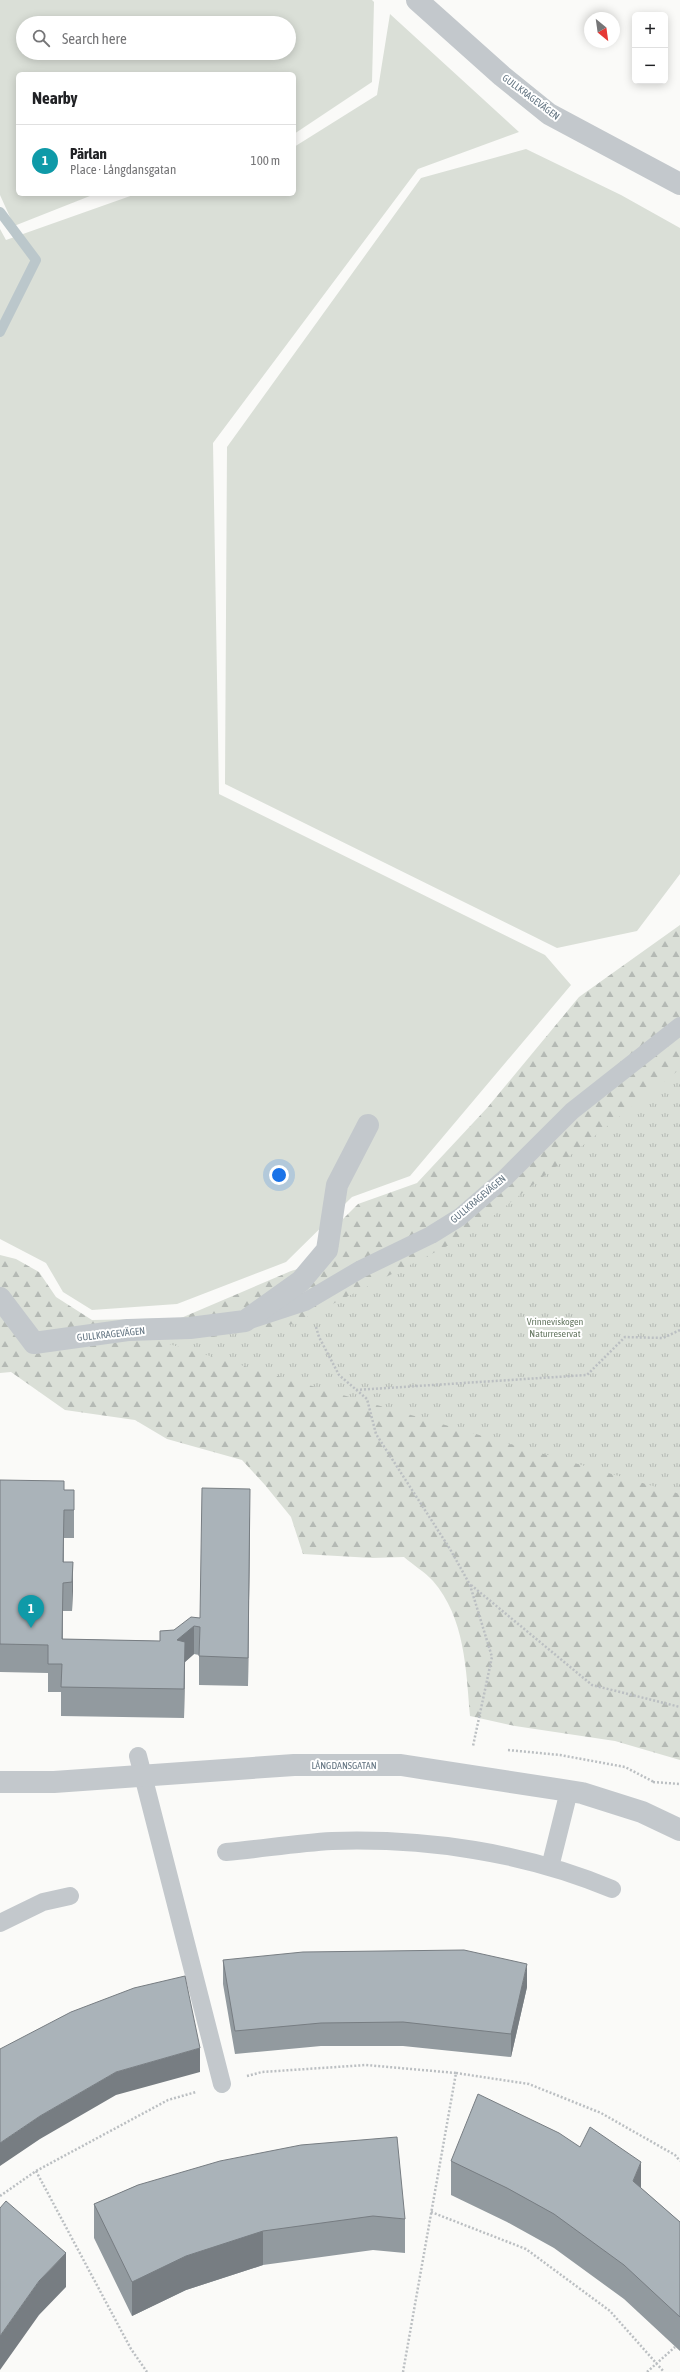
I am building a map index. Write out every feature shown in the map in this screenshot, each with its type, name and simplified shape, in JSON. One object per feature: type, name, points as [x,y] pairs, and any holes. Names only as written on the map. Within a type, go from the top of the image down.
[{"type":"street","name":"GULLKRAGEVÄGEN","points":[[428,3],[502,76],[549,114],[680,184]]},
{"type":"street","name":"GULLKRAGEVÄGEN","points":[[0,1298],[34,1343],[128,1330],[190,1328],[245,1321],[301,1281],[327,1250],[337,1185],[368,1125]]},
{"type":"street","name":"LÅNGDANSGATAN","points":[[0,1782],[54,1782],[141,1766],[400,1766],[582,1793],[642,1812],[680,1830]]},
{"type":"lane","name":"GULLKRAGEVÄGEN","points":[[245,1321],[305,1302],[361,1269],[431,1235],[460,1217],[505,1178],[572,1111],[680,1026]]},
{"type":"lane","points":[[141,1766],[222,2084]]},
{"type":"lane","points":[[550,1867],[569,1791]]},
{"type":"lane","points":[[226,1852],[331,1841],[407,1842],[459,1848],[550,1867],[577,1874],[612,1889]]},
{"type":"lane","points":[[0,1923],[43,1902],[70,1896]]},
{"type":"path","points":[[315,1322],[319,1338],[340,1375],[367,1400],[376,1434],[450,1549],[470,1585],[492,1657],[473,1747]]},
{"type":"path","points":[[356,1390],[587,1375],[626,1337],[663,1338],[680,1330]]},
{"type":"path","points":[[470,1585],[592,1685],[680,1707]]},
{"type":"path","points":[[0,2196],[36,2171],[168,2100],[262,2072],[366,2065],[456,2073],[529,2084],[601,2113],[675,2155],[680,2161]]},
{"type":"path","points":[[403,2372],[456,2073]]},
{"type":"path","points":[[36,2171],[131,2348],[147,2372]]},
{"type":"path","points":[[431,2212],[526,2249],[610,2311],[664,2372]]},
{"type":"path","points":[[647,2372],[675,2347]]},
{"type":"green space","points":[[0,0],[372,0],[374,2],[372,82],[296,133],[296,72],[16,72],[16,196],[90,196],[14,226],[0,195]]},
{"type":"green space","points":[[390,14],[519,132],[418,169],[213,443],[219,794],[545,955],[571,985],[410,1176],[352,1197],[286,1262],[177,1304],[92,1310],[63,1292],[46,1263],[0,1239],[0,229],[6,240],[130,196],[296,196],[296,146],[377,95]]},
{"type":"green space","points":[[526,149],[621,195],[680,228],[680,874],[637,931],[557,948],[225,784],[227,447],[421,178]]},
{"type":"green space","points":[[680,925],[680,1760],[615,1741],[515,1726],[470,1716],[465,1662],[458,1628],[452,1611],[444,1595],[433,1581],[404,1557],[372,1558],[303,1554],[291,1517],[242,1460],[167,1439],[135,1420],[65,1410],[11,1372],[0,1373],[0,1255],[16,1259],[39,1272],[56,1297],[92,1320],[181,1318],[291,1271],[331,1259],[338,1224],[358,1204],[417,1183],[487,1108],[579,997]]},
{"type":"green space","name":"Vrinneviskogen Naturreservat","points":[[680,1069],[680,1494],[162,1342],[207,1338],[293,1324],[469,1235]]},
{"type":"building","points":[[0,1480],[64,1481],[64,1490],[74,1490],[74,1510],[64,1510],[63,1562],[73,1562],[72,1582],[63,1583],[62,1639],[160,1641],[160,1631],[174,1630],[191,1617],[200,1618],[202,1488],[250,1489],[248,1658],[199,1656],[200,1627],[194,1626],[177,1640],[185,1642],[184,1689],[61,1687],[62,1664],[48,1664],[48,1645],[0,1644]]},
{"type":"building","points":[[464,1950],[527,1964],[511,2034],[403,2022],[321,2023],[235,2031],[223,1960],[303,1952]]},
{"type":"building","points":[[185,1976],[200,2048],[116,2072],[40,2116],[0,2143],[0,2049],[71,2012],[134,1988]]},
{"type":"building","points":[[478,2094],[559,2133],[580,2147],[590,2127],[641,2162],[633,2181],[680,2222],[680,2317],[624,2265],[554,2214],[507,2188],[451,2161]]},
{"type":"building","points":[[397,2137],[405,2219],[373,2216],[263,2231],[186,2256],[132,2282],[94,2204],[138,2185],[220,2161],[301,2145]]},
{"type":"building","points":[[6,2201],[66,2253],[39,2281],[0,2336],[0,2208]]},
{"type":"waterway","points":[[0,212],[36,260],[0,332]]},
{"type":"place","name":"Pärlan","points":[[31,1628]]}]
